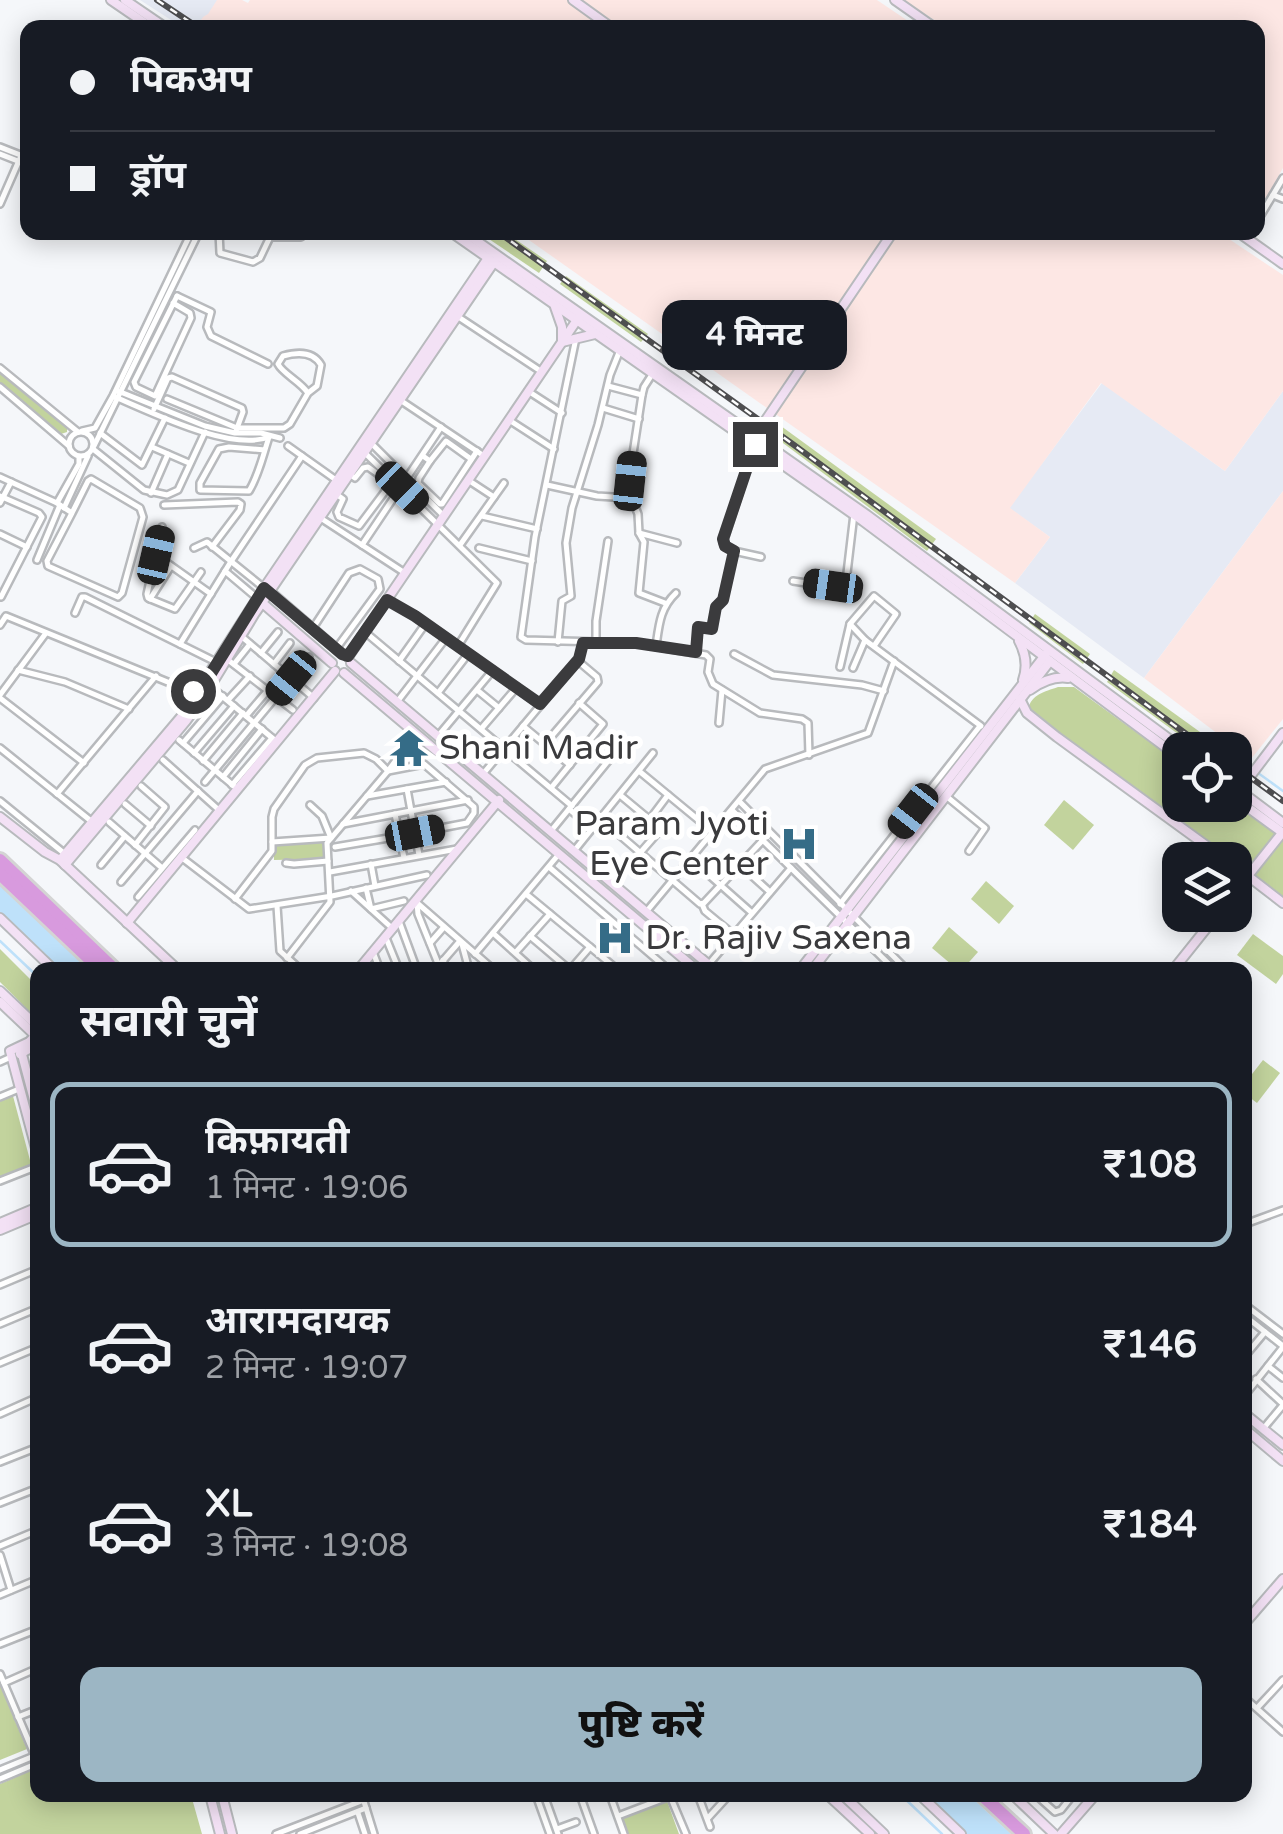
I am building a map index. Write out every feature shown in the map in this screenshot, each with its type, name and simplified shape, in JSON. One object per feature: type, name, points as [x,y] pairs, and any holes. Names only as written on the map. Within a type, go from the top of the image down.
[{"type":"highway","points":[[0,860],[107,962]]},
{"type":"highway","points":[[0,874],[93,962]]},
{"type":"highway","points":[[978,1802],[1012,1834]]},
{"type":"highway","points":[[990,1802],[1024,1834]]},
{"type":"street","points":[[111,0],[125,2],[153,20]]},
{"type":"street","points":[[573,0],[601,20]]},
{"type":"street","points":[[895,0],[924,20]]},
{"type":"street","points":[[125,2],[144,20]]},
{"type":"street","points":[[0,204],[20,167]]},
{"type":"street","points":[[1265,208],[1283,178]]},
{"type":"street","points":[[1273,195],[1283,199]]},
{"type":"street","points":[[173,303],[134,382],[136,388],[154,396],[191,318],[190,313],[173,303],[170,293],[188,240]]},
{"type":"street","points":[[69,446],[71,436],[95,428],[116,394],[195,240]]},
{"type":"street","points":[[219,240],[220,252],[253,262],[260,258],[269,240]]},
{"type":"street","points":[[462,240],[552,302],[579,316],[653,373],[867,514],[1050,656],[1162,735]]},
{"type":"street","points":[[475,240],[755,440],[1017,636],[1050,656],[1072,678],[1162,745]]},
{"type":"street","points":[[762,557],[734,551],[725,546],[723,539],[755,440],[888,240]]},
{"type":"street","points":[[1252,240],[1283,264]]},
{"type":"street","points":[[317,516],[371,443],[491,260]]},
{"type":"street","points":[[200,696],[225,663],[267,590],[491,260]]},
{"type":"street","points":[[170,293],[211,312],[207,326],[211,336],[268,364]]},
{"type":"street","points":[[552,302],[562,327],[562,342]]},
{"type":"street","points":[[457,316],[542,372]]},
{"type":"street","points":[[472,459],[446,441],[418,483],[440,504],[445,500],[472,459],[509,420],[579,316]]},
{"type":"street","points":[[562,342],[599,335]]},
{"type":"street","points":[[576,338],[521,637],[558,642],[622,642],[710,656],[708,676],[713,684],[760,714],[805,720],[810,726],[809,755]]},
{"type":"street","points":[[558,642],[562,601],[571,596],[566,543],[576,492],[620,350]]},
{"type":"street","points":[[154,410],[205,432],[286,427],[318,381],[320,361],[301,353],[283,356],[278,364],[308,393]]},
{"type":"street","points":[[0,368],[80,432],[91,436],[92,449],[151,494],[175,493],[205,432]]},
{"type":"street","points":[[653,373],[642,395],[630,498],[644,542],[639,593],[665,603]]},
{"type":"street","points":[[154,410],[168,378],[172,377],[242,408],[236,433]]},
{"type":"street","points":[[608,386],[642,395]]},
{"type":"street","points":[[0,388],[78,456],[79,464],[37,560]]},
{"type":"street","points":[[528,391],[562,413]]},
{"type":"street","points":[[116,394],[205,426],[262,440],[269,436],[280,438]]},
{"type":"street","points":[[60,505],[92,449],[116,394]]},
{"type":"street","points":[[167,399],[236,433]]},
{"type":"street","points":[[400,400],[480,453]]},
{"type":"street","points":[[603,408],[639,419]]},
{"type":"street","points":[[100,433],[140,465],[144,464],[165,418]]},
{"type":"street","points":[[509,420],[554,450]]},
{"type":"street","points":[[362,545],[442,427]]},
{"type":"street","points":[[265,450],[219,448],[200,482],[200,490],[248,490],[254,482],[265,450],[269,436]]},
{"type":"street","points":[[371,443],[498,584],[458,646]]},
{"type":"street","points":[[288,446],[340,482]]},
{"type":"street","points":[[152,447],[189,463]]},
{"type":"street","points":[[78,456],[92,449]]},
{"type":"street","points":[[364,452],[441,520]]},
{"type":"street","points":[[344,656],[468,480],[480,453]]},
{"type":"street","points":[[151,494],[168,454]]},
{"type":"street","points":[[180,644],[302,456]]},
{"type":"street","points":[[423,456],[430,461]]},
{"type":"street","points":[[336,493],[343,499],[337,514],[359,526],[389,486],[368,466],[355,478],[349,474]]},
{"type":"street","points":[[0,477],[72,512]]},
{"type":"street","points":[[91,479],[142,510],[120,596],[114,597],[48,566],[47,560],[72,512],[91,479]]},
{"type":"street","points":[[468,480],[494,497]]},
{"type":"street","points":[[2,597],[42,519],[41,515],[1,499],[11,482]]},
{"type":"street","points":[[460,546],[504,483]]},
{"type":"street","points":[[547,485],[630,498]]},
{"type":"street","points":[[164,505],[241,504],[212,547]]},
{"type":"street","points":[[793,581],[833,586],[842,583],[854,514]]},
{"type":"street","points":[[317,516],[405,573]]},
{"type":"street","points":[[481,516],[538,530]]},
{"type":"street","points":[[162,527],[147,594],[150,599],[175,609],[200,572]]},
{"type":"street","points":[[639,533],[677,543]]},
{"type":"street","points":[[0,534],[27,547]]},
{"type":"street","points":[[596,643],[608,540]]},
{"type":"street","points":[[194,548],[205,542],[267,590],[706,962]]},
{"type":"street","points":[[479,548],[532,561]]},
{"type":"street","points":[[696,652],[698,627],[712,629],[716,607],[723,600],[734,551]]},
{"type":"street","points":[[156,555],[211,594]]},
{"type":"street","points":[[150,599],[171,566]]},
{"type":"street","points":[[313,628],[350,573],[360,570],[378,580],[380,589],[344,656]]},
{"type":"street","points":[[225,571],[688,962]]},
{"type":"street","points":[[656,646],[665,603],[676,592]]},
{"type":"street","points":[[840,667],[850,624],[873,596],[896,612],[874,646]]},
{"type":"street","points":[[74,613],[85,597],[250,676],[293,710]]},
{"type":"street","points":[[387,600],[540,704]]},
{"type":"street","points":[[63,860],[210,686],[260,601]]},
{"type":"street","points":[[0,625],[6,616],[200,696]]},
{"type":"street","points":[[399,661],[426,623]]},
{"type":"street","points":[[850,624],[865,640],[987,731]]},
{"type":"street","points":[[46,632],[0,696],[84,762]]},
{"type":"street","points":[[261,653],[278,632]]},
{"type":"street","points":[[364,632],[551,788],[593,829]]},
{"type":"street","points":[[241,636],[314,698]]},
{"type":"street","points":[[920,816],[946,796],[987,731],[1012,713],[1021,694],[1026,666],[1017,636]]},
{"type":"street","points":[[398,702],[446,638]]},
{"type":"street","points":[[854,668],[865,640]]},
{"type":"street","points":[[274,664],[290,643]]},
{"type":"street","points":[[483,774],[578,661],[583,643]]},
{"type":"street","points":[[225,663],[250,644]]},
{"type":"street","points":[[438,693],[468,654]]},
{"type":"street","points":[[734,654],[773,675],[884,691]]},
{"type":"street","points":[[204,782],[310,656]]},
{"type":"street","points":[[228,701],[181,741],[234,786],[337,669],[336,656],[344,656]]},
{"type":"street","points":[[337,669],[350,669],[344,656]]},
{"type":"street","points":[[807,962],[1050,656]]},
{"type":"street","points":[[545,744],[598,680],[578,661]]},
{"type":"street","points":[[646,912],[765,769],[868,734],[894,662]]},
{"type":"street","points":[[18,670],[64,682],[129,708]]},
{"type":"street","points":[[438,736],[493,670]]},
{"type":"street","points":[[57,794],[156,676]]},
{"type":"street","points":[[194,753],[228,701],[250,676]]},
{"type":"street","points":[[1021,694],[1046,681],[1072,678]]},
{"type":"street","points":[[210,686],[274,740]]},
{"type":"street","points":[[482,729],[517,687]]},
{"type":"street","points":[[204,761],[268,690]]},
{"type":"street","points":[[477,690],[499,708]]},
{"type":"street","points":[[719,723],[722,690]]},
{"type":"street","points":[[1021,694],[1028,713],[1202,842]]},
{"type":"street","points":[[551,788],[603,724],[579,704]]},
{"type":"street","points":[[1012,713],[1028,713]]},
{"type":"street","points":[[287,958],[328,908],[332,896],[326,847],[330,838],[423,724]]},
{"type":"street","points":[[523,726],[570,765]]},
{"type":"street","points":[[222,777],[262,729]]},
{"type":"street","points":[[1252,773],[1283,733]]},
{"type":"street","points":[[138,897],[181,857],[274,740]]},
{"type":"street","points":[[550,831],[622,744]]},
{"type":"street","points":[[0,748],[94,824]]},
{"type":"street","points":[[235,899],[270,855],[272,814],[304,764],[328,755],[364,753],[388,770]]},
{"type":"street","points":[[574,851],[653,753]]},
{"type":"street","points":[[163,760],[220,811]]},
{"type":"street","points":[[388,770],[424,764],[475,810],[468,822],[415,833]]},
{"type":"street","points":[[639,771],[714,832]]},
{"type":"street","points":[[367,796],[446,782]]},
{"type":"street","points":[[135,845],[165,807],[141,786]]},
{"type":"street","points":[[407,789],[420,856]]},
{"type":"street","points":[[122,882],[198,791]]},
{"type":"street","points":[[365,962],[506,793]]},
{"type":"street","points":[[620,795],[658,826],[660,832],[640,853]]},
{"type":"street","points":[[650,819],[668,795]]},
{"type":"street","points":[[946,796],[985,828],[968,851]]},
{"type":"street","points":[[342,824],[468,800]]},
{"type":"street","points":[[0,801],[169,962]]},
{"type":"street","points":[[740,802],[893,962]]},
{"type":"street","points":[[1252,803],[1283,823]]},
{"type":"street","points":[[125,804],[151,826]]},
{"type":"street","points":[[310,805],[322,816],[330,838]]},
{"type":"street","points":[[1252,806],[1283,833],[1252,871]]},
{"type":"street","points":[[732,810],[791,868],[846,914]]},
{"type":"street","points":[[396,814],[404,858]]},
{"type":"street","points":[[0,817],[45,852],[63,860]]},
{"type":"street","points":[[601,819],[734,934]]},
{"type":"street","points":[[109,822],[165,871]]},
{"type":"street","points":[[127,923],[195,830]]},
{"type":"street","points":[[100,866],[125,836]]},
{"type":"street","points":[[335,846],[400,836]]},
{"type":"street","points":[[272,842],[330,838]]},
{"type":"street","points":[[702,904],[763,840]]},
{"type":"street","points":[[329,872],[460,848]]},
{"type":"street","points":[[476,954],[560,854]]},
{"type":"street","points":[[181,857],[249,910],[426,875]]},
{"type":"street","points":[[691,859],[752,913]]},
{"type":"street","points":[[286,863],[328,862]]},
{"type":"street","points":[[371,864],[375,886]]},
{"type":"street","points":[[740,865],[770,892]]},
{"type":"street","points":[[549,867],[661,962]]},
{"type":"street","points":[[715,962],[734,934],[791,868]]},
{"type":"street","points":[[1252,879],[1283,903]]},
{"type":"street","points":[[366,888],[371,909]]},
{"type":"street","points":[[351,892],[396,925],[413,962]]},
{"type":"street","points":[[526,894],[606,962]]},
{"type":"street","points":[[371,909],[404,901]]},
{"type":"street","points":[[416,903],[484,962]]},
{"type":"street","points":[[416,903],[438,962]]},
{"type":"street","points":[[277,906],[280,952],[292,962]]},
{"type":"street","points":[[516,952],[550,914]]},
{"type":"street","points":[[816,962],[846,914]]},
{"type":"street","points":[[0,918],[46,962]]},
{"type":"street","points":[[430,944],[444,927]]},
{"type":"street","points":[[1179,962],[1203,932]]},
{"type":"street","points":[[493,933],[526,962]]},
{"type":"street","points":[[530,936],[561,962]]},
{"type":"street","points":[[386,938],[396,962]]},
{"type":"street","points":[[442,962],[461,942]]},
{"type":"street","points":[[461,942],[466,962]]},
{"type":"street","points":[[577,962],[590,946]]},
{"type":"street","points":[[373,952],[377,962]]},
{"type":"street","points":[[0,991],[30,1030]]},
{"type":"street","points":[[0,1002],[30,1032]]},
{"type":"street","points":[[30,1044],[5,1056],[20,1089],[30,1126]]},
{"type":"street","points":[[21,1050],[30,1082]]},
{"type":"street","points":[[0,1096],[20,1089]]},
{"type":"street","points":[[0,1181],[30,1169]]},
{"type":"street","points":[[0,1222],[30,1209]]},
{"type":"street","points":[[1252,1221],[1283,1210]]},
{"type":"street","points":[[0,1230],[30,1217]]},
{"type":"street","points":[[0,1285],[30,1272]]},
{"type":"street","points":[[1252,1310],[1283,1334]]},
{"type":"street","points":[[0,1324],[30,1311]]},
{"type":"street","points":[[1252,1323],[1283,1346],[1252,1385]]},
{"type":"street","points":[[1252,1348],[1265,1332]]},
{"type":"street","points":[[0,1363],[30,1350]]},
{"type":"street","points":[[1268,1366],[1283,1378]]},
{"type":"street","points":[[1256,1379],[1283,1405],[1264,1428]]},
{"type":"street","points":[[0,1414],[30,1401]]},
{"type":"street","points":[[1252,1419],[1282,1444]]},
{"type":"street","points":[[1252,1435],[1283,1461]]},
{"type":"street","points":[[0,1462],[30,1450]]},
{"type":"street","points":[[0,1503],[30,1491]]},
{"type":"street","points":[[0,1546],[30,1533]]},
{"type":"street","points":[[0,1555],[12,1590]]},
{"type":"street","points":[[1252,1614],[1283,1579]]},
{"type":"street","points":[[0,1595],[30,1582]]},
{"type":"street","points":[[0,1644],[30,1632]]},
{"type":"street","points":[[4,1682],[30,1671]]},
{"type":"street","points":[[0,1674],[30,1743]]},
{"type":"street","points":[[1257,1708],[1283,1680]]},
{"type":"street","points":[[1252,1704],[1282,1728]]},
{"type":"street","points":[[18,1717],[30,1712]]},
{"type":"street","points":[[0,1778],[30,1762]]},
{"type":"street","points":[[0,1770],[23,1765]]},
{"type":"street","points":[[212,1802],[220,1834]]},
{"type":"street","points":[[224,1802],[232,1834]]},
{"type":"street","points":[[364,1802],[374,1834]]},
{"type":"street","points":[[540,1802],[555,1832]]},
{"type":"street","points":[[546,1802],[555,1832]]},
{"type":"street","points":[[583,1802],[594,1834]]},
{"type":"street","points":[[613,1802],[624,1834]]},
{"type":"street","points":[[640,1802],[642,1807]]},
{"type":"street","points":[[618,1816],[656,1802]]},
{"type":"street","points":[[674,1802],[686,1834]]},
{"type":"street","points":[[701,1802],[710,1826]]},
{"type":"street","points":[[707,1819],[723,1802]]},
{"type":"street","points":[[836,1802],[870,1834]]},
{"type":"street","points":[[850,1802],[884,1834]]},
{"type":"street","points":[[927,1802],[961,1834]]},
{"type":"street","points":[[1021,1802],[1058,1834],[1089,1802]]},
{"type":"street","points":[[1044,1802],[1055,1812],[1067,1802]]},
{"type":"street","points":[[1078,1802],[1084,1808]]},
{"type":"street","points":[[276,1834],[356,1803],[364,1834]]},
{"type":"street","points":[[300,1834],[366,1808]]},
{"type":"street","points":[[555,1832],[576,1822]]},
{"type":"shaded area","points":[[140,0],[219,0],[206,20],[171,20]]},
{"type":"shaded area","points":[[217,0],[877,0],[907,20],[201,20]]},
{"type":"shaded area","points":[[904,0],[1283,0],[1283,168],[1265,200],[1265,20],[934,20]]},
{"type":"shaded area","points":[[529,240],[1230,240],[1283,275],[1283,391],[1225,471],[1101,383],[1010,508],[1050,537],[1015,583]]},
{"type":"shaded area","points":[[1102,383],[1225,471],[1283,391],[1283,491],[1144,678],[1015,583],[1050,537],[1009,508]]},
{"type":"shaded area","points":[[1283,491],[1283,719],[1252,758],[1252,732],[1215,732],[1144,678]]},
{"type":"green space","points":[[490,240],[516,240],[547,261],[539,273]]},
{"type":"green space","points":[[566,276],[648,334],[641,342],[560,284]]},
{"type":"green space","points":[[0,371],[67,427],[67,432],[61,434],[0,383]]},
{"type":"green space","points":[[770,418],[936,539],[927,551],[763,428]]},
{"type":"green space","points":[[1035,614],[1090,654],[1083,664],[1029,623]]},
{"type":"green space","points":[[1114,670],[1200,732],[1175,732],[1107,682]]},
{"type":"green space","points":[[1074,687],[1162,751],[1162,809],[1028,709],[1043,692]]},
{"type":"green space","points":[[1064,800],[1094,825],[1073,850],[1044,825]]},
{"type":"green space","points":[[1252,817],[1283,839],[1283,898],[1252,875],[1252,842],[1207,842],[1180,822],[1252,822]]},
{"type":"green space","points":[[323,842],[323,859],[274,860],[274,843]]},
{"type":"green space","points":[[986,881],[1014,906],[999,924],[971,899]]},
{"type":"green space","points":[[949,927],[978,952],[969,962],[949,962],[932,948]]},
{"type":"green space","points":[[1253,934],[1283,956],[1283,974],[1276,984],[1252,966],[1252,962],[1237,955]]},
{"type":"green space","points":[[0,949],[30,979],[30,1012],[0,982]]},
{"type":"green space","points":[[1263,1060],[1280,1073],[1257,1103],[1252,1099],[1252,1074]]},
{"type":"green space","points":[[13,1096],[30,1164],[0,1178],[0,1101]]},
{"type":"green space","points":[[0,1685],[27,1749],[0,1760]]},
{"type":"green space","points":[[30,1771],[30,1802],[193,1802],[202,1834],[0,1834],[0,1784]]},
{"type":"green space","points":[[667,1802],[679,1834],[628,1834],[621,1817]]},
{"type":"water","points":[[0,869],[97,962],[53,962],[0,912]]},
{"type":"water","points":[[931,1802],[977,1802],[1011,1834],[965,1834]]},
{"type":"waterway","points":[[1252,769],[1283,791]]},
{"type":"waterway","points":[[0,941],[30,969]]},
{"type":"waterway","points":[[908,1802],[942,1834]]},
{"type":"railway","points":[[157,0],[187,20]]},
{"type":"railway","points":[[509,240],[1184,732]]},
{"type":"railway","points":[[1252,778],[1283,801]]},
{"type":"place","name":"Shani Madir","points":[[409,748]]},
{"type":"place","name":"Param Jyoti Eye Center","points":[[799,844]]},
{"type":"place","name":"Dr. Rajiv Saxena","points":[[615,938]]},
{"type":"route","points":[[193,691],[200,691],[264,588],[348,656],[387,600],[540,704],[579,659],[583,643],[636,643],[696,652],[698,627],[712,629],[716,607],[723,600],[734,551],[725,546],[723,539],[755,444]]}]
